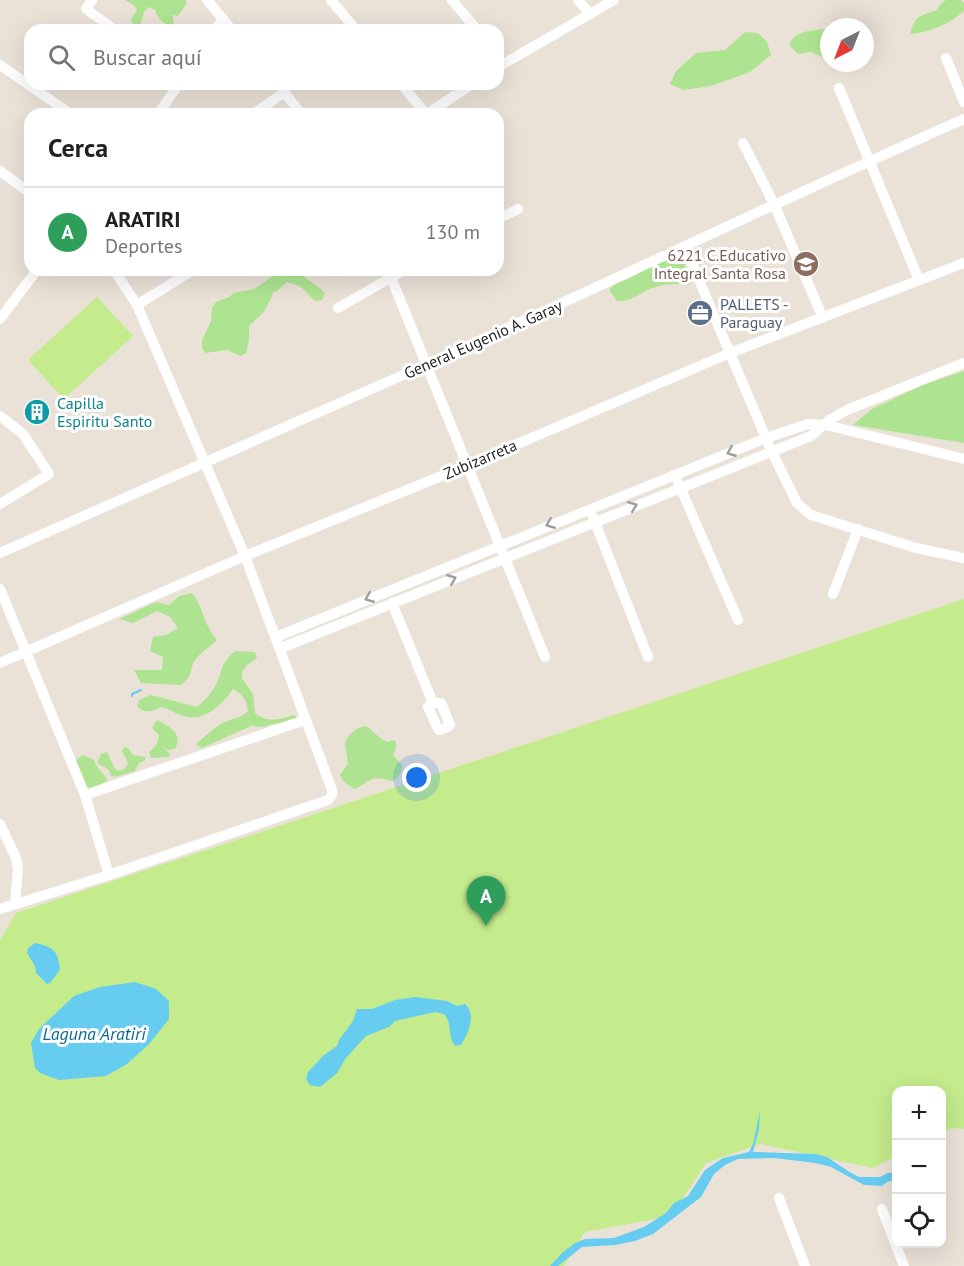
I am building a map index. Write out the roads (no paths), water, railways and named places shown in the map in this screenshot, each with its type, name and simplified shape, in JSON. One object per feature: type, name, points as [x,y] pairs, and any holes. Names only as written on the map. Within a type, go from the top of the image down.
[{"type":"street","points":[[207,0],[227,24]]},
{"type":"street","points":[[331,0],[351,24]]},
{"type":"street","points":[[452,0],[472,24]]},
{"type":"street","points":[[578,0],[590,14]]},
{"type":"street","points":[[504,60],[614,0]]},
{"type":"street","points":[[89,4],[109,24]]},
{"type":"street","points":[[219,24],[223,19]]},
{"type":"street","points":[[946,58],[964,102]]},
{"type":"street","points":[[0,65],[24,82]]},
{"type":"street","points":[[839,88],[920,280]]},
{"type":"street","points":[[36,90],[62,108]]},
{"type":"street","points":[[162,108],[175,90]]},
{"type":"street","points":[[260,108],[280,90]]},
{"type":"street","points":[[284,90],[297,108]]},
{"type":"street","points":[[406,90],[421,108]]},
{"type":"street","points":[[435,108],[463,90]]},
{"type":"street","name":"General Eugenio A. Garay","points":[[0,553],[427,365],[964,118]]},
{"type":"street","points":[[743,143],[774,204],[823,318]]},
{"type":"street","points":[[0,171],[24,189]]},
{"type":"street","points":[[504,216],[518,208]]},
{"type":"street","points":[[686,247],[771,450],[797,503],[811,514],[858,530],[916,548],[964,558]]},
{"type":"street","name":"Zubizarreta","points":[[0,663],[245,556],[466,466],[730,353],[964,263]]},
{"type":"street","points":[[0,319],[32,276]]},
{"type":"street","points":[[0,909],[109,875],[328,800],[332,795],[281,648],[245,556],[137,305],[118,276]]},
{"type":"street","points":[[137,305],[183,276]]},
{"type":"street","points":[[338,308],[387,276]]},
{"type":"street","points":[[391,276],[545,657]]},
{"type":"street","points":[[281,648],[771,450],[811,436],[829,420],[847,410],[964,363]]},
{"type":"street","points":[[0,416],[23,434],[49,474],[0,504]]},
{"type":"street","points":[[276,637],[500,544],[766,438],[808,424],[826,425],[964,459]]},
{"type":"street","points":[[675,474],[738,620]]},
{"type":"street","points":[[590,508],[648,657]]},
{"type":"street","points":[[833,594],[858,530]]},
{"type":"street","points":[[0,589],[85,795],[109,875]]},
{"type":"street","points":[[392,603],[433,703]]},
{"type":"street","points":[[85,795],[305,720]]},
{"type":"street","points":[[0,824],[16,858],[18,869],[15,903]]},
{"type":"street","points":[[779,1198],[805,1266]]},
{"type":"street","points":[[882,1209],[904,1266]]},
{"type":"water","points":[[35,943],[47,946],[54,951],[58,959],[60,970],[47,984],[36,973],[35,966],[27,953],[28,948]]},
{"type":"water","name":"Laguna Aratiri","points":[[135,982],[156,989],[169,1001],[169,1019],[149,1044],[127,1064],[106,1076],[59,1080],[40,1073],[35,1068],[31,1043],[39,1029],[74,996],[100,987]]},
{"type":"water","points":[[415,997],[447,1001],[457,1006],[465,1004],[469,1008],[471,1019],[469,1030],[461,1045],[455,1046],[451,1039],[447,1018],[444,1014],[435,1012],[395,1021],[389,1027],[366,1036],[346,1058],[337,1073],[320,1087],[310,1085],[306,1079],[308,1072],[324,1055],[337,1046],[353,1021],[357,1009],[372,1009],[395,1000]]},
{"type":"water","points":[[760,1111],[759,1129],[753,1152],[816,1154],[827,1157],[859,1177],[880,1177],[892,1172],[892,1181],[882,1186],[864,1185],[831,1167],[815,1163],[774,1158],[738,1159],[725,1165],[714,1174],[701,1197],[653,1234],[615,1245],[582,1247],[558,1266],[550,1266],[575,1243],[585,1239],[614,1238],[644,1227],[666,1213],[674,1203],[688,1196],[705,1170],[723,1158],[749,1152]]},
{"type":"waterway","points":[[132,696],[141,690]]},
{"type":"place","name":"6221 C.Educativo Integral Santa Rosa","points":[[806,264]]},
{"type":"place","name":"PALLETS - Paraguay","points":[[700,313]]},
{"type":"place","name":"Capilla Espiritu Santo","points":[[37,412]]},
{"type":"place","name":"ARATIRI","points":[[486,926]]}]
